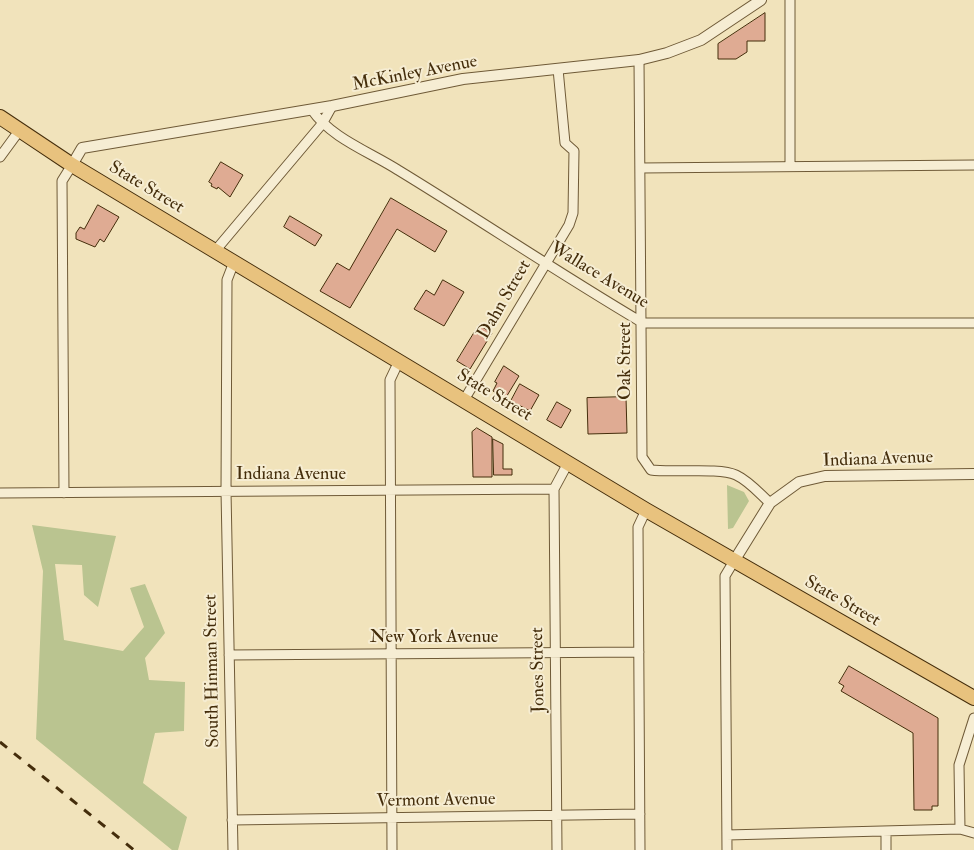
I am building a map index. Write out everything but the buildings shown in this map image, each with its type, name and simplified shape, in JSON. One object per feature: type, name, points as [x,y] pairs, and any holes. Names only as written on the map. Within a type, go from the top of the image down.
[{"type":"highway","name":"State Street","points":[[0,117],[72,165],[646,510],[974,698]]},
{"type":"street","name":"McKinley Avenue","points":[[72,165],[82,148],[312,110],[416,87],[463,79],[639,60],[668,53],[701,40],[761,0]]},
{"type":"street","points":[[790,0],[790,166]]},
{"type":"street","name":"Oak Street","points":[[639,60],[643,323],[642,457],[650,470],[669,473],[735,475],[750,484],[770,503]]},
{"type":"street","name":"Dahn Street","points":[[464,400],[569,225],[573,213],[574,151],[565,142],[558,69]]},
{"type":"street","points":[[215,251],[322,124],[332,106]]},
{"type":"street","name":"Wallace Avenue","points":[[312,110],[322,124],[643,323],[974,324]]},
{"type":"street","points":[[0,157],[19,131]]},
{"type":"street","points":[[64,493],[62,181],[72,165]]},
{"type":"street","points":[[640,168],[974,165]]},
{"type":"street","name":"South Hinman Street","points":[[233,850],[226,491],[226,280],[234,262]]},
{"type":"street","points":[[392,850],[390,380],[399,361]]},
{"type":"street","points":[[554,489],[568,463]]},
{"type":"street","name":"Indiana Avenue","points":[[734,562],[770,503],[799,482],[825,476],[974,474]]},
{"type":"street","name":"Indiana Avenue","points":[[0,494],[554,489]]},
{"type":"street","name":"Jones Street","points":[[554,489],[557,850]]},
{"type":"street","points":[[640,850],[638,527],[646,510]]},
{"type":"street","points":[[727,850],[725,576],[734,562]]},
{"type":"street","name":"New York Avenue","points":[[229,655],[639,652]]},
{"type":"street","points":[[960,829],[959,764],[974,718]]},
{"type":"street","name":"Vermont Avenue","points":[[232,820],[640,814]]},
{"type":"street","points":[[727,835],[960,829],[974,833]]},
{"type":"street","points":[[886,832],[886,850]]},
{"type":"green space","points":[[727,485],[744,492],[749,501],[733,528],[728,529]]},
{"type":"green space","points":[[32,525],[116,536],[98,607],[84,595],[82,565],[55,564],[64,640],[123,651],[144,627],[130,588],[145,584],[165,633],[145,658],[149,680],[185,682],[184,731],[155,733],[143,783],[187,817],[178,850],[172,850],[36,739],[43,571]]},
{"type":"railway","points":[[0,742],[134,850]]}]
